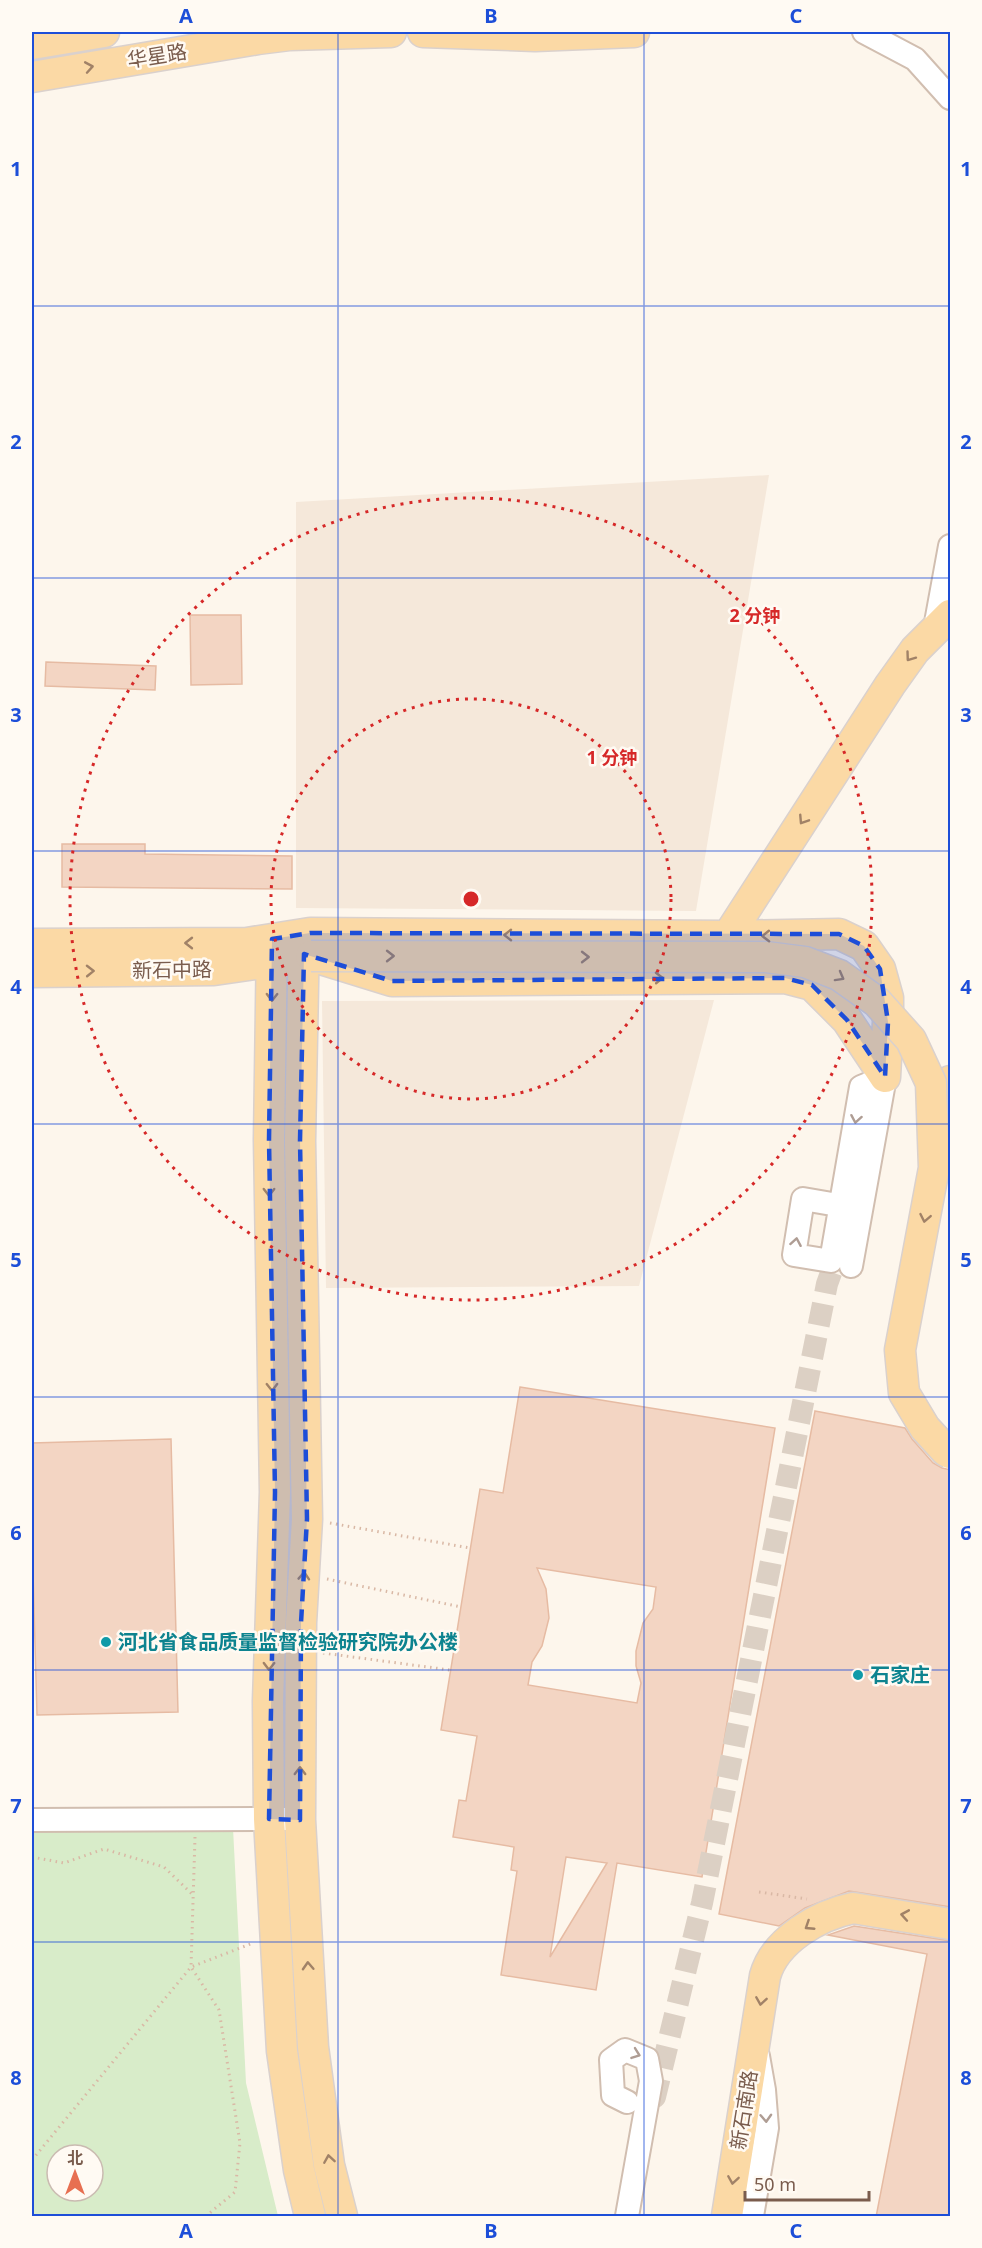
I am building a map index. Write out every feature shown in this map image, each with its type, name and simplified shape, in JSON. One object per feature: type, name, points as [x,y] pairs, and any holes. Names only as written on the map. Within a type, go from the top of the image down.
[{"type":"main road","name":"华星路","points":[[32,44],[104,32]]},
{"type":"main road","name":"华星路","points":[[32,77],[279,36],[391,32]]},
{"type":"main road","points":[[423,32],[536,36],[634,32]]},
{"type":"main road","points":[[709,978],[729,936],[890,685],[915,650],[943,622]]},
{"type":"main road","points":[[306,949],[839,934],[864,946],[879,969],[888,998],[885,1077]]},
{"type":"main road","name":"新石中路","points":[[32,944],[264,948]]},
{"type":"main road","points":[[310,2217],[298,2170],[287,2092],[274,1935],[268,1701],[275,1492],[264,948],[766,957],[805,962],[840,975],[877,1002],[911,1040],[930,1083],[934,1168]]},
{"type":"main road","name":"新石中路","points":[[32,972],[214,970],[264,948]]},
{"type":"main road","points":[[306,949],[392,981],[785,978],[812,985],[847,1020],[885,1077]]},
{"type":"main road","points":[[306,949],[300,1141],[307,1519],[300,1650],[300,1820],[314,2047],[330,2165],[342,2217]]},
{"type":"main road","points":[[951,1081],[900,1350],[904,1393],[925,1428],[946,1451],[951,1453]]},
{"type":"main road","name":"新石南路","points":[[727,2217],[767,1970],[787,1943],[811,1924],[838,1911],[859,1907],[951,1924]]},
{"type":"street","points":[[864,32],[915,59],[951,98]]},
{"type":"street","points":[[943,622],[951,546]]},
{"type":"street","points":[[832,1204],[803,1199],[794,1255],[831,1261],[861,1087],[885,1077]]},
{"type":"street","points":[[851,1266],[885,1077]]},
{"type":"street","points":[[32,1820],[300,1820]]},
{"type":"street","points":[[752,2217],[766,2128],[764,2090],[755,2040]]},
{"type":"street","points":[[627,2102],[613,2095],[611,2078],[611,2060],[625,2050],[647,2059],[651,2081],[627,2217]]},
{"type":"path","points":[[307,1519],[470,1548]]},
{"type":"path","points":[[304,1574],[461,1607]]},
{"type":"path","points":[[300,1650],[450,1670]]},
{"type":"path","points":[[195,1820],[190,1967],[219,2010],[240,2143],[235,2192],[206,2217]]},
{"type":"path","points":[[32,1857],[63,1863],[104,1849],[164,1867],[192,1894]]},
{"type":"path","points":[[32,2160],[190,1967],[274,1935]]},
{"type":"highlighted area","points":[[310,933],[839,934],[864,946],[880,969],[888,1022],[885,1077],[847,1020],[812,985],[785,978],[392,981],[304,954],[300,1141],[307,1519],[301,1623],[300,1820],[269,1819],[275,1492],[269,1140],[272,939]]},
{"type":"shaded area","points":[[769,475],[696,911],[296,908],[296,502]]},
{"type":"shaded area","points":[[714,1000],[639,1286],[326,1288],[322,1001]]},
{"type":"green space","points":[[233,1828],[246,2083],[278,2216],[32,2216],[32,1832]]},
{"type":"building","points":[[190,615],[241,615],[242,684],[191,685]]},
{"type":"building","points":[[46,662],[156,666],[155,690],[45,686]]},
{"type":"building","points":[[62,844],[145,844],[145,854],[292,856],[292,889],[62,887]]},
{"type":"building","points":[[520,1387],[775,1428],[702,1877],[617,1863],[596,1990],[501,1975],[517,1871],[511,1870],[514,1847],[453,1837],[459,1800],[466,1801],[477,1736],[441,1730],[480,1489],[503,1493]],"holes":[[[537,1568],[656,1587],[653,1609],[643,1623],[636,1651],[636,1666],[641,1683],[637,1703],[528,1685],[532,1662],[542,1646],[549,1618],[546,1589]],[[566,1857],[607,1863],[550,1957]]]},
{"type":"building","name":"石家庄","points":[[815,1411],[905,1428],[933,1463],[951,1470],[951,1907],[849,1891],[805,1908],[779,1926],[719,1914]]},
{"type":"building","name":"河北省食品质量监督检验研究院办公楼","points":[[171,1439],[178,1712],[37,1715],[32,1572],[32,1443]]},
{"type":"building","points":[[854,1926],[951,1941],[951,2217],[876,2217],[927,1954],[828,1935]]},
{"type":"tunnel","points":[[652,2098],[655,2097],[702,1903],[827,1284],[841,1245]]},
{"type":"place","name":"河北省食品质量监督检验研究院办公楼","points":[[106,1642]]},
{"type":"place","name":"石家庄","points":[[858,1675]]}]
